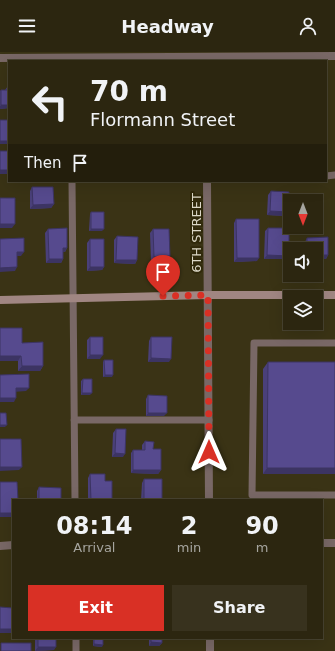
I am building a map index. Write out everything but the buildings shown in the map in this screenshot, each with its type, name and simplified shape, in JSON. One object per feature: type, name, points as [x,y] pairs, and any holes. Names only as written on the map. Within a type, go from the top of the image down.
[{"type":"street","points":[[0,58],[335,56]]},
{"type":"street","name":"6TH STREET","points":[[207,182],[209,499]]},
{"type":"street","points":[[0,300],[208,295],[335,295]]},
{"type":"street","points":[[323,543],[335,543]]},
{"type":"street","points":[[0,546],[12,546]]},
{"type":"street","points":[[210,639],[210,651]]},
{"type":"lane","points":[[72,182],[75,499]]},
{"type":"lane","points":[[335,343],[254,343],[252,495],[335,495]]},
{"type":"lane","points":[[74,420],[209,420]]},
{"type":"lane","points":[[76,639],[76,651]]},
{"type":"route","points":[[163,296],[208,295],[209,452]]}]
